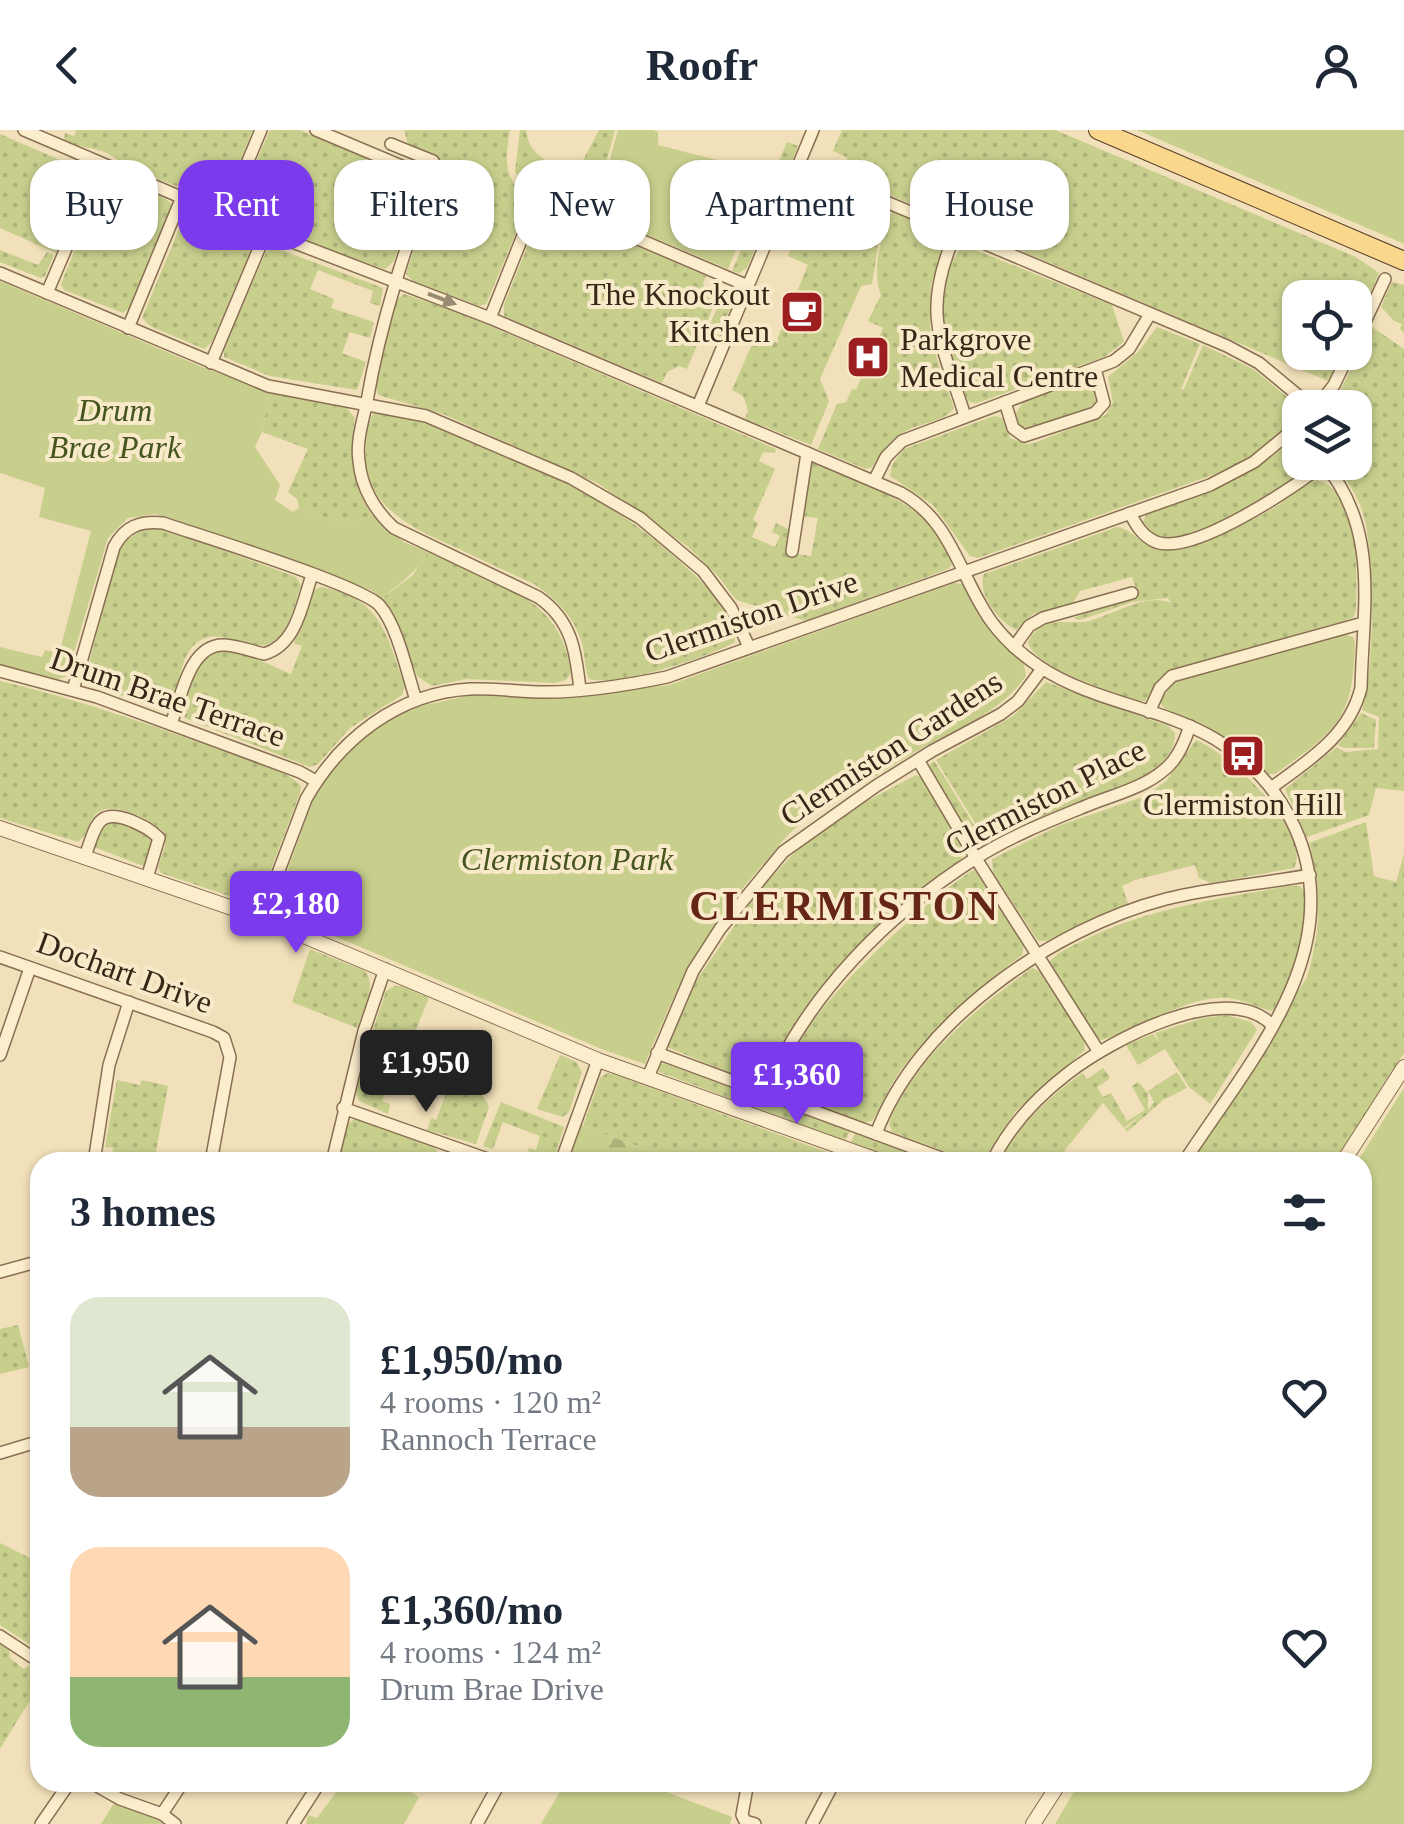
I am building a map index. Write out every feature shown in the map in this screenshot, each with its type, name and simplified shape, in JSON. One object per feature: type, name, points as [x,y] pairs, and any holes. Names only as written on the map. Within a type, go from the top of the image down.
[{"type":"main road","points":[[1098,130],[1404,261]]},
{"type":"street","points":[[24,130],[55,136],[95,160]]},
{"type":"street","points":[[248,160],[261,130]]},
{"type":"street","points":[[316,130],[384,159],[397,130]]},
{"type":"street","points":[[801,160],[813,130]]},
{"type":"street","points":[[391,144],[431,160]]},
{"type":"street","points":[[490,318],[528,223],[552,206],[568,209],[748,286]]},
{"type":"street","points":[[128,328],[178,207]]},
{"type":"street","points":[[47,293],[65,250]]},
{"type":"street","points":[[211,363],[258,250]]},
{"type":"street","points":[[313,250],[490,318],[912,499],[947,535],[991,621],[1014,647],[1042,669],[1190,726],[1240,756],[1271,788],[1293,824],[1310,875],[1312,907],[1302,968],[1291,995],[1190,1152]]},
{"type":"street","points":[[405,250],[394,281],[359,438],[358,462],[368,493],[394,528],[548,604],[564,622],[574,644],[580,690]]},
{"type":"street","points":[[698,406],[763,250]]},
{"type":"street","points":[[948,250],[937,291],[936,327],[965,416]]},
{"type":"street","points":[[999,250],[1243,354],[1291,390]]},
{"type":"street","points":[[0,273],[278,388],[366,402],[441,421],[572,478],[661,533],[703,571],[731,608],[748,647]]},
{"type":"street","points":[[1372,305],[1384,279]]},
{"type":"street","points":[[874,481],[886,456],[902,441],[1114,361],[1129,350],[1150,314]]},
{"type":"street","points":[[1005,402],[1013,428],[1024,436],[1094,413],[1104,403],[1095,369]]},
{"type":"street","name":"Clermiston Drive","points":[[260,918],[306,799],[336,754],[378,718],[416,700],[471,689],[580,690],[668,678],[1236,474],[1282,442]]},
{"type":"street","points":[[792,551],[807,453]]},
{"type":"street","points":[[1130,514],[1146,536],[1173,544],[1252,512],[1304,480]]},
{"type":"street","points":[[1271,788],[1331,742],[1351,717],[1361,688],[1362,535],[1351,502],[1337,480]]},
{"type":"street","points":[[73,690],[114,547],[130,528],[150,522],[163,523],[312,574],[378,602],[388,618],[416,700]]},
{"type":"street","points":[[171,724],[194,662],[205,649],[221,644],[264,654],[284,644],[312,574]]},
{"type":"street","points":[[1014,647],[1028,626],[1043,618],[1132,593]]},
{"type":"street","points":[[1148,712],[1160,688],[1172,676],[1363,622]]},
{"type":"street","name":"Clermiston Gardens","points":[[648,1076],[693,971],[720,929],[772,864],[806,832],[918,760],[1002,714],[1018,701],[1042,669]]},
{"type":"street","name":"Drum Brae Terrace","points":[[0,671],[73,690],[171,724],[300,772],[316,782]]},
{"type":"street","name":"Clermiston Place","points":[[766,1093],[786,1048],[845,971],[890,924],[976,858],[1041,824],[1150,780],[1174,760],[1190,726]]},
{"type":"street","points":[[918,760],[1099,1052]]},
{"type":"street","points":[[85,856],[98,821],[107,815],[118,816],[150,829],[158,838],[147,878]]},
{"type":"street","points":[[0,828],[260,918],[598,1060],[855,1152]]},
{"type":"street","points":[[876,1134],[899,1085],[938,1038],[1000,982],[1038,955],[1076,934],[1163,900],[1310,875]]},
{"type":"street","name":"Dochart Drive","points":[[0,957],[224,1038],[230,1058],[213,1152]]},
{"type":"street","points":[[0,1055],[30,968]]},
{"type":"street","points":[[334,1152],[364,1031],[386,969]]},
{"type":"street","points":[[96,1152],[109,1065],[129,1002]]},
{"type":"street","points":[[998,1152],[1020,1118],[1056,1082],[1099,1052],[1150,1026],[1229,1006],[1250,1011],[1272,1025]]},
{"type":"street","points":[[657,1052],[925,1152]]},
{"type":"street","points":[[565,1152],[598,1060]]},
{"type":"street","points":[[1350,1152],[1404,1068]]},
{"type":"street","points":[[343,1108],[467,1152]]},
{"type":"street","points":[[448,1152],[450,1146]]},
{"type":"street","points":[[0,1272],[30,1264]]},
{"type":"street","points":[[0,1453],[30,1444]]},
{"type":"street","points":[[0,1636],[24,1655]]},
{"type":"street","points":[[40,1824],[63,1792]]},
{"type":"street","points":[[107,1792],[162,1814],[175,1824]]},
{"type":"street","points":[[162,1814],[176,1792]]},
{"type":"street","points":[[293,1824],[314,1792]]},
{"type":"street","points":[[477,1824],[495,1792]]},
{"type":"street","points":[[746,1792],[742,1816],[755,1824]]},
{"type":"street","points":[[812,1824],[829,1792]]},
{"type":"street","points":[[1032,1824],[1053,1792]]},
{"type":"green space","points":[[76,130],[253,130],[240,160],[178,160],[178,187],[158,179],[158,160],[117,160],[64,140],[65,133],[74,136]]},
{"type":"green space","points":[[270,130],[300,130],[366,158],[334,160],[334,250],[398,250],[394,261],[385,269],[314,245],[314,160],[257,160]]},
{"type":"green space","points":[[404,130],[510,130],[507,164],[514,182],[514,238],[486,304],[479,306],[413,281],[406,274],[414,250],[494,250],[494,160],[438,160],[436,155],[408,144]]},
{"type":"green space","points":[[520,130],[526,130],[529,143],[544,160],[516,160]]},
{"type":"green space","points":[[599,130],[615,130],[607,160],[583,160]]},
{"type":"green space","points":[[618,130],[653,130],[658,132],[658,145],[717,160],[670,160],[670,244],[650,236],[650,160],[610,160]]},
{"type":"green space","points":[[842,130],[1055,130],[1356,257],[1379,273],[1372,289],[1372,280],[1282,280],[1282,361],[1019,250],[1069,250],[1069,160],[910,160],[910,204],[890,195],[890,160],[848,160],[833,151]]},
{"type":"green space","points":[[1137,130],[1404,130],[1404,244],[1393,239]]},
{"type":"green space","points":[[0,134],[60,160],[30,160],[30,241],[0,228]]},
{"type":"green space","points":[[787,142],[798,146],[792,160],[780,160]]},
{"type":"green space","points":[[158,195],[171,204],[158,241]]},
{"type":"green space","points":[[892,211],[910,219],[910,250],[942,250],[931,285],[930,327],[954,408],[939,419],[902,433],[872,467],[865,469],[818,449],[837,404],[846,402],[852,389],[856,390],[869,360],[879,364],[885,350],[876,345],[883,328],[868,321],[881,295],[877,264],[880,250],[890,250]]},
{"type":"green space","points":[[178,231],[178,250],[251,250],[212,342],[204,349],[150,326],[142,318]]},
{"type":"green space","points":[[0,250],[38,265],[47,252],[54,255],[41,278],[0,262]]},
{"type":"green space","points":[[75,250],[154,250],[129,308],[123,313],[64,290],[61,284]]},
{"type":"green space","points":[[281,250],[383,288],[380,306],[370,303],[373,291],[318,270],[310,289],[334,299],[331,308],[374,322],[370,338],[350,332],[342,353],[366,362],[357,390],[270,376],[224,357],[266,252]]},
{"type":"green space","points":[[526,250],[646,250],[706,276],[703,283],[708,294],[717,298],[687,369],[679,366],[667,372],[662,383],[504,316],[504,305]]},
{"type":"green space","points":[[683,250],[736,250],[728,269]]},
{"type":"green space","points":[[741,250],[754,250],[747,268],[739,273],[732,271]]},
{"type":"green space","points":[[791,250],[877,250],[872,284],[861,286],[820,379],[829,401],[811,445],[745,419],[748,410],[743,396],[732,390],[756,335],[778,343],[808,265],[788,256]]},
{"type":"green space","points":[[960,250],[975,250],[1112,305],[1124,342],[1104,357],[977,403],[969,402],[954,365],[945,323],[946,280]]},
{"type":"green space","name":"Drum Brae Park","points":[[0,281],[202,367],[270,391],[255,447],[280,485],[275,500],[293,512],[299,508],[346,526],[372,515],[404,542],[428,552],[381,599],[371,590],[173,519],[155,514],[128,518],[108,538],[67,676],[58,679],[0,665],[0,647],[42,657],[45,650],[59,654],[91,531],[39,517],[45,488],[0,473]]},
{"type":"green space","points":[[1392,282],[1404,285],[1404,333],[1400,329],[1402,324],[1381,307]]},
{"type":"green space","points":[[727,286],[737,292],[715,345],[703,340]]},
{"type":"green space","points":[[404,294],[455,311],[776,449],[775,453],[763,452],[759,461],[775,469],[753,520],[758,523],[752,537],[775,547],[780,536],[772,532],[776,523],[792,531],[790,553],[811,556],[818,518],[801,516],[810,462],[873,488],[914,511],[932,526],[952,564],[948,569],[806,621],[736,600],[687,546],[599,484],[443,414],[378,395],[376,388],[395,301]]},
{"type":"green space","points":[[1157,327],[1200,344],[1181,389],[1203,345],[1253,369],[1282,393],[1282,432],[1227,470],[978,558],[970,556],[933,505],[890,476],[892,465],[904,449],[994,416],[1002,418],[1010,438],[1027,444],[1106,415],[1113,402],[1108,377],[1138,352]]},
{"type":"green space","points":[[1372,327],[1404,349],[1404,791],[1376,788],[1369,815],[1307,837],[1285,789],[1337,747],[1345,752],[1378,749],[1379,717],[1362,710],[1371,641],[1367,531],[1361,506],[1347,480],[1372,480],[1372,390],[1340,390],[1350,370],[1372,370]]},
{"type":"green space","points":[[1302,370],[1334,370],[1328,381]]},
{"type":"green space","points":[[1081,381],[1096,388],[1098,399],[1092,405],[1050,425],[1019,427],[1014,416],[1024,401]]},
{"type":"green space","points":[[270,391],[345,406],[355,418],[353,468],[372,515],[346,526],[299,508],[297,499],[288,492],[308,449],[262,432]]},
{"type":"green space","points":[[375,411],[420,422],[491,449],[617,513],[663,547],[710,591],[730,620],[735,642],[641,675],[589,679],[576,627],[550,597],[534,584],[407,523],[381,500],[367,468],[367,434]]},
{"type":"green space","points":[[1282,448],[1282,480],[1292,480],[1195,532],[1158,536],[1142,524],[1147,513],[1256,465]]},
{"type":"green space","points":[[1317,480],[1332,488],[1350,517],[1356,556],[1353,618],[1166,672],[1145,701],[1135,701],[1059,670],[1028,643],[1036,631],[1049,624],[1089,621],[1151,600],[1171,603],[1168,598],[1133,602],[1080,620],[1073,618],[1138,594],[1132,577],[1080,591],[1071,606],[1033,614],[1017,630],[997,614],[986,598],[984,574],[1117,527],[1158,549],[1185,546],[1236,528]]},
{"type":"green space","points":[[145,528],[163,528],[296,577],[301,585],[287,625],[272,643],[252,645],[220,637],[199,641],[186,656],[173,695],[162,709],[92,686],[85,679],[118,552],[126,540]]},
{"type":"green space","points":[[428,552],[498,582],[538,608],[554,625],[565,646],[571,673],[566,680],[555,683],[467,679],[432,686],[417,676],[395,620],[381,599],[412,576]]},
{"type":"green space","name":"Clermiston Park","points":[[954,583],[962,584],[980,618],[1024,665],[1026,676],[987,713],[837,799],[788,835],[711,932],[682,981],[645,1064],[273,910],[313,800],[342,753],[379,724],[421,706],[471,695],[547,699],[669,685]]},
{"type":"green space","points":[[320,587],[357,600],[379,621],[405,686],[402,695],[350,728],[318,764],[310,767],[185,718],[182,709],[189,687],[207,656],[229,651],[291,674],[302,646],[294,643],[314,590]]},
{"type":"green space","points":[[1343,634],[1353,637],[1355,642],[1354,669],[1345,707],[1327,734],[1275,774],[1266,774],[1225,738],[1175,715],[1160,702],[1173,683]]},
{"type":"green space","points":[[0,681],[140,722],[265,765],[294,779],[301,786],[300,793],[260,898],[250,903],[161,873],[158,868],[165,846],[163,831],[129,812],[101,810],[78,842],[0,818]]},
{"type":"green space","points":[[1046,682],[1168,726],[1175,733],[1172,747],[1161,765],[1144,779],[1043,816],[988,844],[936,760],[1013,716]]},
{"type":"green space","points":[[1361,713],[1376,720],[1374,748],[1338,745]]},
{"type":"green space","points":[[1196,740],[1246,776],[1280,815],[1297,853],[1294,868],[1211,883],[1199,878],[1195,865],[1135,880],[1122,886],[1128,903],[1125,906],[1048,941],[1038,941],[993,873],[992,859],[1058,826],[1145,796],[1166,781]]},
{"type":"green space","points":[[933,761],[982,838],[975,842],[970,839],[927,768]]},
{"type":"green space","points":[[916,775],[924,779],[962,844],[961,860],[902,905],[848,957],[801,1016],[764,1080],[752,1082],[667,1047],[695,982],[759,891],[796,851],[867,801]]},
{"type":"green space","points":[[113,821],[148,834],[154,844],[146,867],[94,847],[104,824]]},
{"type":"green space","points":[[1366,822],[1374,876],[1396,882],[1404,854],[1404,1053],[1341,1152],[1197,1152],[1307,977],[1318,910],[1309,843]]},
{"type":"green space","points":[[975,869],[1024,945],[1022,955],[925,1041],[898,1074],[872,1121],[862,1123],[782,1093],[783,1070],[824,1007],[891,938]]},
{"type":"green space","points":[[1300,886],[1304,891],[1302,938],[1289,986],[1272,1011],[1233,999],[1211,999],[1194,1002],[1100,1040],[1093,1035],[1049,962],[1073,945],[1132,920]]},
{"type":"green space","points":[[310,949],[365,971],[369,977],[370,991],[357,1028],[292,1002]]},
{"type":"green space","points":[[1032,968],[1042,972],[1084,1039],[1085,1050],[1015,1112],[989,1152],[945,1152],[892,1132],[889,1123],[915,1077],[950,1036]]},
{"type":"green space","points":[[395,986],[429,998],[410,1044],[373,1030],[386,991]]},
{"type":"green space","points":[[1226,1015],[1251,1022],[1257,1030],[1210,1104],[1189,1087],[1165,1049],[1138,1065],[1126,1045],[1153,1034],[1159,1042],[1155,1033]]},
{"type":"green space","points":[[369,1040],[437,1066],[483,1096],[489,1107],[476,1144],[427,1130],[431,1118],[436,1120],[448,1088],[393,1069],[382,1101],[390,1104],[388,1114],[359,1101],[355,1092]]},
{"type":"green space","points":[[560,1055],[576,1062],[582,1072],[569,1112],[563,1117],[537,1109]]},
{"type":"green space","points":[[660,1063],[850,1131],[845,1141],[659,1072]]},
{"type":"green space","points":[[1103,1068],[1110,1077],[1097,1087],[1103,1097],[1111,1093],[1127,1121],[1145,1110],[1132,1086],[1138,1082],[1148,1093],[1148,1110],[1124,1128],[1103,1103],[1067,1152],[1005,1152],[1046,1102],[1082,1073],[1087,1079]]},
{"type":"green space","points":[[1177,1072],[1187,1088],[1163,1100],[1127,1132],[1125,1129],[1154,1102],[1148,1091]]},
{"type":"green space","points":[[613,1074],[827,1152],[653,1152],[583,1126],[600,1078]]},
{"type":"green space","points":[[117,1080],[168,1086],[156,1152],[112,1152],[113,1148],[105,1147]]},
{"type":"green space","points":[[1404,1088],[1404,1824],[1055,1824],[1074,1792],[1372,1792],[1372,1152],[1363,1152]]},
{"type":"green space","points":[[501,1102],[564,1127],[556,1152],[528,1151],[536,1150],[540,1136],[503,1122],[493,1149],[483,1146]]},
{"type":"green space","points":[[357,1118],[429,1143],[437,1152],[339,1152],[344,1130]]},
{"type":"green space","points":[[580,1124],[653,1152],[572,1152]]},
{"type":"green space","points":[[855,1133],[907,1152],[878,1152],[851,1142]]},
{"type":"green space","points":[[18,1325],[29,1367],[0,1374],[0,1329]]},
{"type":"green space","points":[[0,1543],[30,1558],[30,1645],[0,1625]]},
{"type":"green space","points":[[0,1644],[24,1669],[30,1665],[30,1700],[0,1749]]},
{"type":"green space","points":[[336,1792],[410,1792],[419,1797],[404,1824],[306,1824],[308,1815],[317,1818]]},
{"type":"green space","points":[[560,1792],[667,1792],[732,1817],[730,1824],[541,1824]]},
{"type":"green space","points":[[116,1800],[157,1820],[163,1824],[101,1824]]},
{"type":"place","name":"The Knockout Kitchen","points":[[802,312]]},
{"type":"place","name":"Parkgrove Medical Centre","points":[[868,357]]},
{"type":"place","name":"Clermiston Hill","points":[[1243,756]]},
{"type":"district","name":"CLERMISTON","points":[[845,905]]}]
